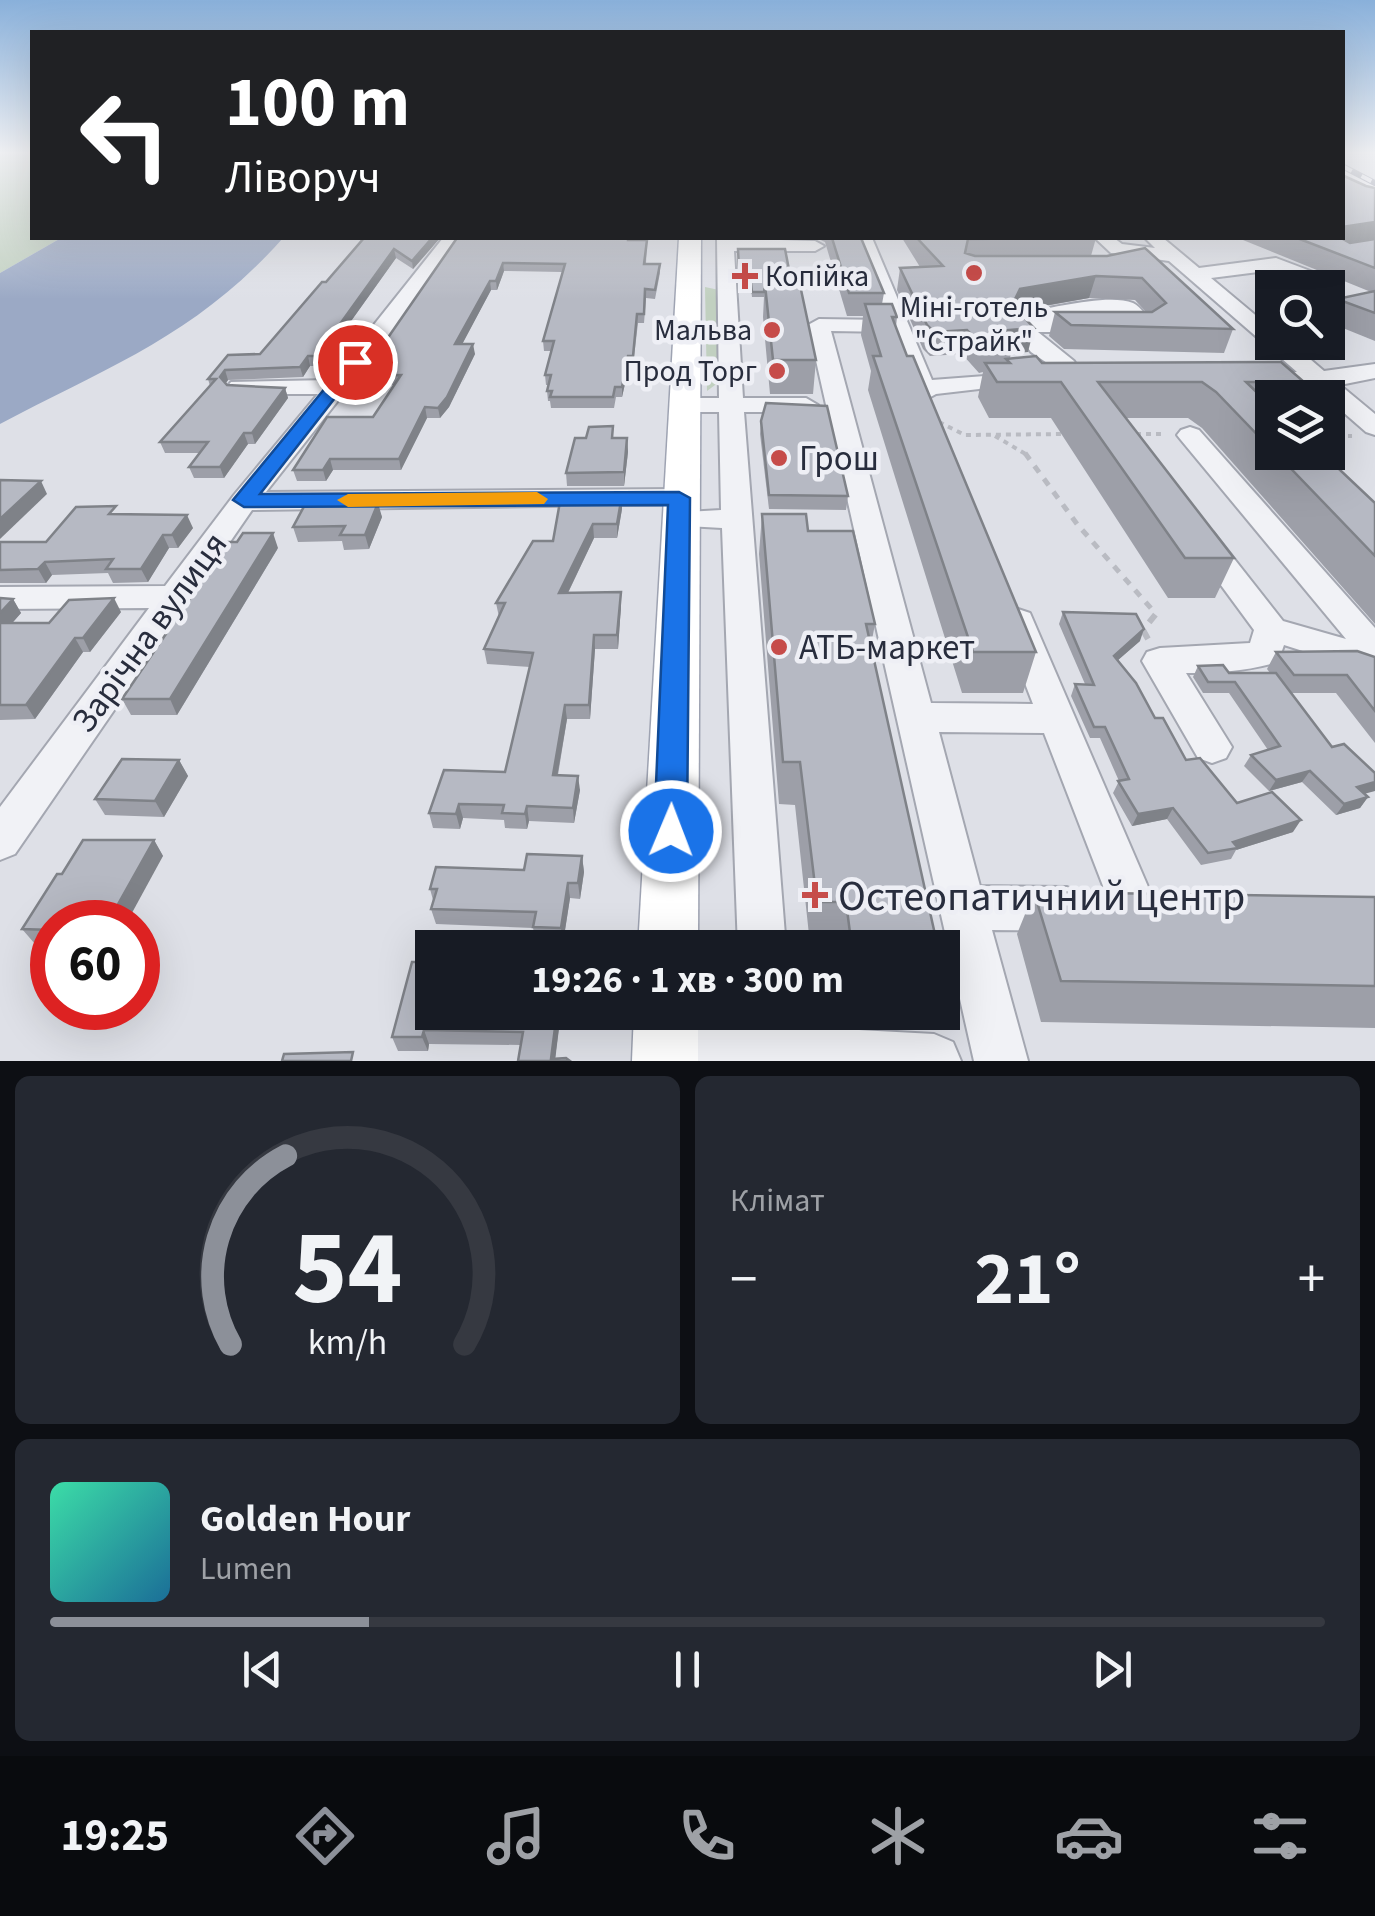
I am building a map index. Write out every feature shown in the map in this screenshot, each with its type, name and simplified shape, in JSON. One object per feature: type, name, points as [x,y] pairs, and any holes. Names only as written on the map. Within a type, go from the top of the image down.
[{"type":"main road","points":[[668,930],[683,405],[714,240]]},
{"type":"street","name":"Зарічна вулиця","points":[[0,841],[244,500],[415,290],[450,240]]},
{"type":"street","points":[[761,930],[736,519],[737,307],[714,240],[815,246]]},
{"type":"street","points":[[864,240],[930,405],[1041,379],[1085,379]]},
{"type":"street","points":[[1106,240],[1117,249],[1162,250],[1255,322]]},
{"type":"street","points":[[1101,268],[1162,250]]},
{"type":"street","points":[[1196,274],[1276,264],[1291,270]]},
{"type":"street","points":[[899,326],[816,316],[1001,1061]]},
{"type":"street","points":[[1020,326],[1039,347],[1066,366],[1041,379]]},
{"type":"street","points":[[1298,360],[1375,427]]},
{"type":"street","points":[[1239,379],[1344,378],[1375,370]]},
{"type":"street","points":[[239,386],[334,386]]},
{"type":"street","points":[[683,405],[839,406]]},
{"type":"street","points":[[1190,435],[1375,651]]},
{"type":"street","points":[[244,500],[679,509],[736,519]]},
{"type":"street","points":[[1179,509],[1271,629],[1375,661]]},
{"type":"street","points":[[963,908],[1155,910],[1058,718],[1008,596]]},
{"type":"street","points":[[0,598],[174,597]]},
{"type":"street","points":[[1160,661],[1229,660],[1264,653],[1271,629]]},
{"type":"street","points":[[1160,661],[1212,747]]},
{"type":"street","points":[[915,717],[1058,718]]},
{"type":"street","points":[[665,1041],[747,1031],[934,1061]]},
{"type":"path","points":[[930,405],[965,435],[1066,434]]},
{"type":"path","points":[[992,434],[1029,456],[1077,524],[1156,614],[1143,630],[1160,661]]},
{"type":"green space","points":[[0,201],[30,201],[30,240],[58,240],[0,273]]},
{"type":"green space","points":[[705,287],[719,290],[723,379],[707,391]]},
{"type":"water","points":[[58,240],[281,240],[218,300],[185,324],[0,424],[0,273]]},
{"type":"building","points":[[1345,201],[1375,201],[1375,222],[1345,227]]},
{"type":"building","points":[[1375,239],[1375,268],[1302,240],[1350,243]]},
{"type":"building","points":[[362,240],[430,240],[412,261],[394,249],[317,356],[308,356],[300,367],[225,370],[220,377],[227,385],[285,388],[252,433],[244,433],[220,467],[189,467],[208,442],[160,442],[216,379],[208,379],[228,355],[260,354]]},
{"type":"building","points":[[456,240],[647,240],[644,264],[660,264],[655,290],[645,289],[644,314],[637,314],[633,356],[628,356],[622,387],[615,387],[613,397],[550,397],[552,391],[547,391],[551,375],[545,375],[554,341],[543,341],[565,264],[503,263],[496,281],[490,281],[455,344],[473,344],[447,397],[438,408],[425,407],[399,459],[330,459],[323,470],[293,470],[327,417],[373,417],[401,375],[359,376],[362,370],[356,370],[382,339],[387,339]]},
{"type":"building","points":[[833,240],[862,240],[884,293],[849,293]]},
{"type":"building","points":[[919,240],[968,240],[965,253],[975,256],[1107,256],[1145,248],[1233,329],[1071,325],[1055,312],[1152,312],[1166,303],[1142,278],[1096,276],[1020,289],[1012,305],[1034,328],[998,331],[1013,346],[985,348],[967,330],[934,332],[900,268],[943,266]]},
{"type":"building","points":[[738,249],[785,249],[792,285],[765,285],[764,292],[752,292],[750,274],[742,274],[739,269]]},
{"type":"building","points":[[765,285],[800,285],[816,360],[773,360]]},
{"type":"building","points":[[1375,291],[1375,313],[1345,302],[1345,297]]},
{"type":"building","points":[[865,304],[892,304],[897,317],[892,317],[907,356],[913,356],[1036,652],[973,652],[873,356],[881,356]]},
{"type":"building","points":[[1036,356],[1042,363],[1281,362],[1302,380],[1246,382],[1255,391],[1255,432],[1202,382],[1098,382],[1234,558],[1185,558],[1061,382],[997,382],[985,363],[1010,363],[1006,359]]},
{"type":"building","points":[[766,403],[827,406],[848,496],[769,495],[761,421]]},
{"type":"building","points":[[613,426],[612,438],[627,438],[624,472],[566,473],[575,438],[586,438],[589,427]]},
{"type":"building","points":[[1292,470],[1340,470],[1375,503],[1375,556]]},
{"type":"building","points":[[0,480],[41,481],[0,519]]},
{"type":"building","points":[[622,495],[617,524],[593,524],[559,593],[621,592],[617,635],[594,635],[589,705],[565,705],[553,775],[578,776],[573,808],[527,806],[525,814],[502,813],[504,805],[459,804],[456,814],[429,813],[444,770],[505,772],[533,653],[484,649],[505,603],[496,603],[533,541],[553,541],[561,496]]},
{"type":"building","points":[[374,498],[371,503],[378,503],[365,535],[340,535],[345,526],[293,527],[308,499]]},
{"type":"building","points":[[116,506],[109,514],[187,515],[172,535],[163,535],[141,569],[106,569],[113,559],[45,562],[38,569],[0,570],[0,542],[46,542],[76,507]]},
{"type":"building","points":[[762,514],[806,514],[808,531],[853,531],[875,624],[866,624],[934,930],[850,930],[846,902],[817,902],[800,762],[783,762]]},
{"type":"building","points":[[243,533],[273,533],[170,699],[122,699],[228,542],[237,542]]},
{"type":"building","points":[[0,598],[13,599],[0,613]]},
{"type":"building","points":[[114,598],[83,638],[75,638],[26,705],[0,705],[0,623],[49,623],[69,600]]},
{"type":"building","points":[[1063,612],[1136,614],[1144,629],[1114,656],[1136,683],[1155,718],[1163,718],[1186,760],[1200,758],[1237,803],[1272,792],[1301,820],[1233,842],[1238,848],[1208,853],[1173,808],[1138,814],[1118,781],[1129,779],[1105,727],[1094,727],[1075,684],[1094,685]]},
{"type":"building","points":[[1357,651],[1375,657],[1375,711],[1347,675],[1294,675],[1276,652]]},
{"type":"building","points":[[1223,665],[1229,673],[1276,673],[1332,747],[1344,744],[1375,773],[1375,782],[1357,787],[1368,797],[1344,804],[1310,771],[1276,780],[1251,755],[1280,746],[1235,682],[1208,682],[1198,666]]},
{"type":"building","points":[[122,759],[179,760],[155,801],[95,799]]},
{"type":"building","points":[[83,840],[154,840],[120,900],[40,900],[57,874],[62,874]]},
{"type":"building","points":[[527,854],[582,856],[578,883],[568,883],[561,928],[533,927],[536,912],[431,909],[437,889],[430,889],[436,867],[524,870]]},
{"type":"building","points":[[1034,892],[1375,897],[1375,986],[1061,981]]},
{"type":"building","points":[[415,962],[415,1030],[424,1030],[422,1037],[392,1037]]},
{"type":"building","points":[[424,1030],[555,1030],[551,1059],[570,1061],[518,1061],[523,1032]]},
{"type":"building","points":[[353,1052],[351,1061],[282,1061],[284,1054]]},
{"type":"slow traffic","points":[[348,500],[537,499]]},
{"type":"place","name":"Міні-готель \"Страйк\"","points":[[974,273]]},
{"type":"place","name":"Копійка","points":[[745,276]]},
{"type":"place","name":"Мальва","points":[[772,330]]},
{"type":"place","name":"Прод Торг","points":[[777,371]]},
{"type":"place","name":"Грош","points":[[779,458]]},
{"type":"place","name":"АТБ-маркет","points":[[779,647]]},
{"type":"place","name":"Остеопатичний центр","points":[[815,895]]},
{"type":"route","points":[[355,362],[244,500],[679,498],[671,831]]}]
